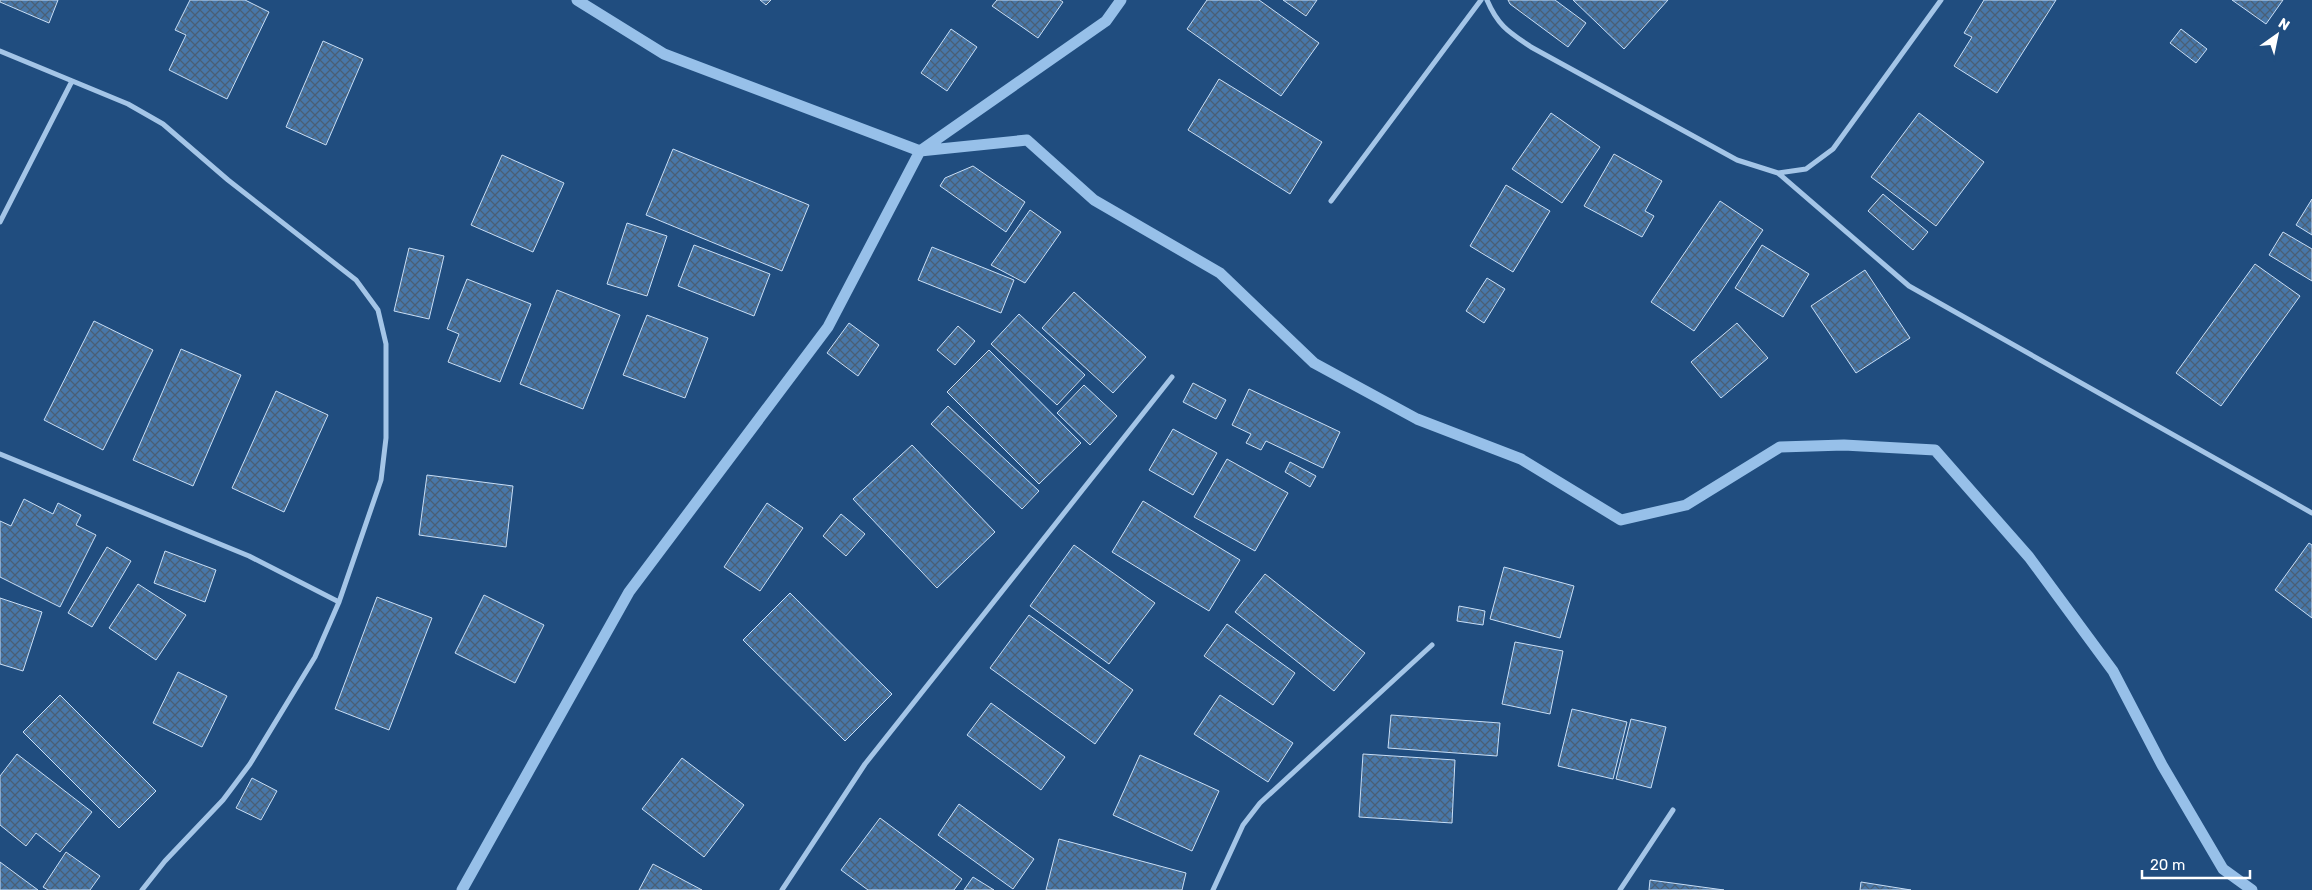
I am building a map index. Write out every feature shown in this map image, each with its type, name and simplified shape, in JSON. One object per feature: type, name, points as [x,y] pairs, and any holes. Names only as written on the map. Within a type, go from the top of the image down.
[{"type":"street","points":[[1332,201],[1481,0]]},
{"type":"street","points":[[1487,0],[1495,18],[1506,30],[1531,47],[1737,160],[1778,173],[1909,286],[2312,513]]},
{"type":"street","points":[[1778,173],[1806,169],[1832,149],[1941,0]]},
{"type":"street","points":[[0,50],[128,104],[163,124],[228,180],[356,280],[378,310],[386,344],[386,438],[381,480],[339,602],[315,657],[250,764],[224,800],[165,861],[142,890]]},
{"type":"street","points":[[0,222],[72,81]]},
{"type":"street","points":[[782,890],[865,764],[1172,377]]},
{"type":"street","points":[[0,454],[249,556],[339,602]]},
{"type":"street","points":[[1213,890],[1243,825],[1260,803],[1432,645]]},
{"type":"street","points":[[1620,890],[1673,810]]},
{"type":"building","points":[[0,0],[58,0],[49,23],[0,2]]},
{"type":"building","points":[[190,0],[245,0],[269,12],[227,99],[169,70],[186,35],[175,30]]},
{"type":"building","points":[[760,0],[771,0],[766,5]]},
{"type":"building","points":[[997,0],[1060,0],[1063,2],[1038,38],[992,6]]},
{"type":"building","points":[[1207,0],[1259,0],[1319,43],[1281,96],[1187,29]]},
{"type":"building","points":[[1283,0],[1317,0],[1306,16]]},
{"type":"building","points":[[1508,0],[1555,0],[1586,23],[1568,47],[1510,4]]},
{"type":"building","points":[[1573,0],[1668,0],[1624,49]]},
{"type":"building","points":[[1984,0],[2056,0],[1997,93],[1954,66],[1972,37],[1964,33]]},
{"type":"building","points":[[2232,0],[2283,0],[2266,24]]},
{"type":"building","points":[[951,29],[977,47],[947,91],[921,73]]},
{"type":"building","points":[[2181,29],[2207,49],[2196,63],[2170,43]]},
{"type":"building","points":[[323,41],[363,59],[326,145],[286,127]]},
{"type":"building","points":[[1219,79],[1322,142],[1290,194],[1188,130]]},
{"type":"building","points":[[1551,113],[1600,147],[1562,203],[1512,169]]},
{"type":"building","points":[[1919,113],[1984,162],[1936,226],[1871,177]]},
{"type":"building","points":[[673,149],[809,205],[782,271],[646,215]]},
{"type":"building","points":[[1614,154],[1662,181],[1645,211],[1654,216],[1642,237],[1584,206]]},
{"type":"building","points":[[502,155],[564,183],[533,252],[471,225]]},
{"type":"building","points":[[973,166],[1025,202],[1006,232],[940,186],[945,178]]},
{"type":"building","points":[[1506,185],[1550,211],[1513,272],[1470,246]]},
{"type":"building","points":[[1883,194],[1928,232],[1913,250],[1868,211]]},
{"type":"building","points":[[2312,199],[2312,235],[2296,225]]},
{"type":"building","points":[[1720,201],[1763,230],[1694,331],[1651,302]]},
{"type":"building","points":[[1030,210],[1061,232],[1025,283],[991,265]]},
{"type":"building","points":[[627,223],[667,236],[647,296],[607,284]]},
{"type":"building","points":[[2283,232],[2312,249],[2312,281],[2269,255]]},
{"type":"building","points":[[694,245],[770,274],[754,316],[678,286]]},
{"type":"building","points":[[1762,245],[1809,274],[1783,317],[1735,288]]},
{"type":"building","points":[[932,247],[1014,280],[1001,313],[918,280]]},
{"type":"building","points":[[409,248],[444,256],[429,319],[394,311]]},
{"type":"building","points":[[2255,264],[2300,296],[2221,406],[2176,373]]},
{"type":"building","points":[[1865,270],[1910,338],[1856,373],[1811,306]]},
{"type":"building","points":[[1487,278],[1505,289],[1484,323],[1466,311]]},
{"type":"building","points":[[467,279],[531,304],[500,382],[448,362],[459,334],[447,329]]},
{"type":"building","points":[[557,290],[620,315],[583,409],[520,384]]},
{"type":"building","points":[[1074,292],[1146,357],[1113,393],[1042,328]]},
{"type":"building","points":[[1019,314],[1085,375],[1057,405],[991,344]]},
{"type":"building","points":[[647,315],[708,338],[685,398],[623,375]]},
{"type":"building","points":[[94,321],[153,350],[103,450],[44,420]]},
{"type":"building","points":[[849,323],[879,345],[858,376],[827,353]]},
{"type":"building","points":[[1737,323],[1768,358],[1721,398],[1691,362]]},
{"type":"building","points":[[958,326],[975,341],[955,365],[937,350]]},
{"type":"building","points":[[181,349],[241,375],[193,486],[133,460]]},
{"type":"building","points":[[989,350],[1081,443],[1039,484],[947,392]]},
{"type":"building","points":[[1193,383],[1226,400],[1216,419],[1183,402]]},
{"type":"building","points":[[1084,385],[1117,416],[1090,445],[1057,413]]},
{"type":"building","points":[[1249,389],[1340,432],[1323,468],[1266,441],[1261,450],[1246,443],[1251,434],[1232,425]]},
{"type":"building","points":[[276,391],[328,415],[284,512],[232,488]]},
{"type":"building","points":[[948,406],[1039,491],[1022,509],[931,424]]},
{"type":"building","points":[[1173,429],[1217,453],[1193,495],[1149,470]]},
{"type":"building","points":[[912,445],[995,532],[937,588],[853,499]]},
{"type":"building","points":[[1227,459],[1288,493],[1255,551],[1194,517]]},
{"type":"building","points":[[1290,462],[1316,476],[1310,487],[1285,472]]},
{"type":"building","points":[[427,475],[513,486],[506,547],[419,535]]},
{"type":"building","points":[[24,499],[53,514],[58,503],[81,515],[76,525],[96,535],[60,607],[0,577],[0,521],[11,526]]},
{"type":"building","points":[[1143,501],[1240,560],[1209,611],[1112,552]]},
{"type":"building","points":[[767,503],[803,528],[760,591],[724,567]]},
{"type":"building","points":[[841,514],[865,534],[846,556],[823,536]]},
{"type":"building","points":[[2309,543],[2312,545],[2312,618],[2275,590]]},
{"type":"building","points":[[1074,545],[1155,603],[1109,664],[1030,606]]},
{"type":"building","points":[[107,547],[131,561],[92,627],[68,613]]},
{"type":"building","points":[[165,551],[216,570],[205,602],[154,583]]},
{"type":"building","points":[[1504,567],[1574,586],[1560,638],[1490,619]]},
{"type":"building","points":[[1265,574],[1365,653],[1334,691],[1235,612]]},
{"type":"building","points":[[138,584],[186,615],[156,660],[109,628]]},
{"type":"building","points":[[790,593],[892,694],[845,741],[743,640]]},
{"type":"building","points":[[484,595],[544,625],[515,683],[455,653]]},
{"type":"building","points":[[377,597],[432,618],[389,730],[335,709]]},
{"type":"building","points":[[0,598],[42,612],[23,671],[0,664]]},
{"type":"building","points":[[1459,606],[1485,611],[1483,625],[1457,621]]},
{"type":"building","points":[[1029,615],[1133,690],[1095,744],[990,668]]},
{"type":"building","points":[[1227,624],[1295,673],[1273,705],[1204,656]]},
{"type":"building","points":[[1515,642],[1563,651],[1550,714],[1502,704]]},
{"type":"building","points":[[178,672],[227,696],[202,747],[153,723]]},
{"type":"building","points":[[60,695],[156,791],[119,828],[23,732]]},
{"type":"building","points":[[1220,695],[1293,743],[1268,782],[1194,734]]},
{"type":"building","points":[[991,703],[1065,757],[1041,790],[967,735]]},
{"type":"building","points":[[1572,709],[1627,722],[1613,779],[1558,766]]},
{"type":"building","points":[[1391,715],[1500,723],[1497,756],[1388,748]]},
{"type":"building","points":[[1631,719],[1666,727],[1651,788],[1616,779]]},
{"type":"building","points":[[17,754],[92,812],[60,852],[36,833],[26,846],[0,825],[0,776]]},
{"type":"building","points":[[1363,754],[1455,760],[1452,823],[1359,817]]},
{"type":"building","points":[[1140,755],[1219,791],[1192,851],[1113,815]]},
{"type":"building","points":[[682,758],[744,805],[704,857],[642,809]]},
{"type":"building","points":[[252,778],[277,791],[261,820],[236,808]]},
{"type":"building","points":[[959,804],[1034,859],[1013,889],[938,835]]},
{"type":"building","points":[[880,818],[962,879],[954,890],[868,890],[841,870]]},
{"type":"building","points":[[1059,839],[1186,873],[1182,890],[1046,890]]},
{"type":"building","points":[[66,852],[100,876],[90,890],[48,890],[43,887]]},
{"type":"building","points":[[0,862],[38,890],[0,890]]},
{"type":"building","points":[[653,864],[702,890],[639,890]]},
{"type":"building","points":[[973,877],[994,890],[964,890]]},
{"type":"building","points":[[1650,880],[1724,890],[1649,890]]},
{"type":"building","points":[[1861,882],[1911,890],[1860,890]]},
{"type":"waterway","points":[[577,0],[664,54],[920,151],[1027,140],[1094,200],[1220,273],[1314,363],[1417,419],[1521,459],[1621,520],[1686,505],[1780,447],[1844,445],[1935,450],[2029,557],[2113,671],[2162,765],[2223,869],[2252,890]]},
{"type":"waterway","points":[[462,890],[629,592],[828,327],[920,151],[1106,21],[1121,0]]}]
